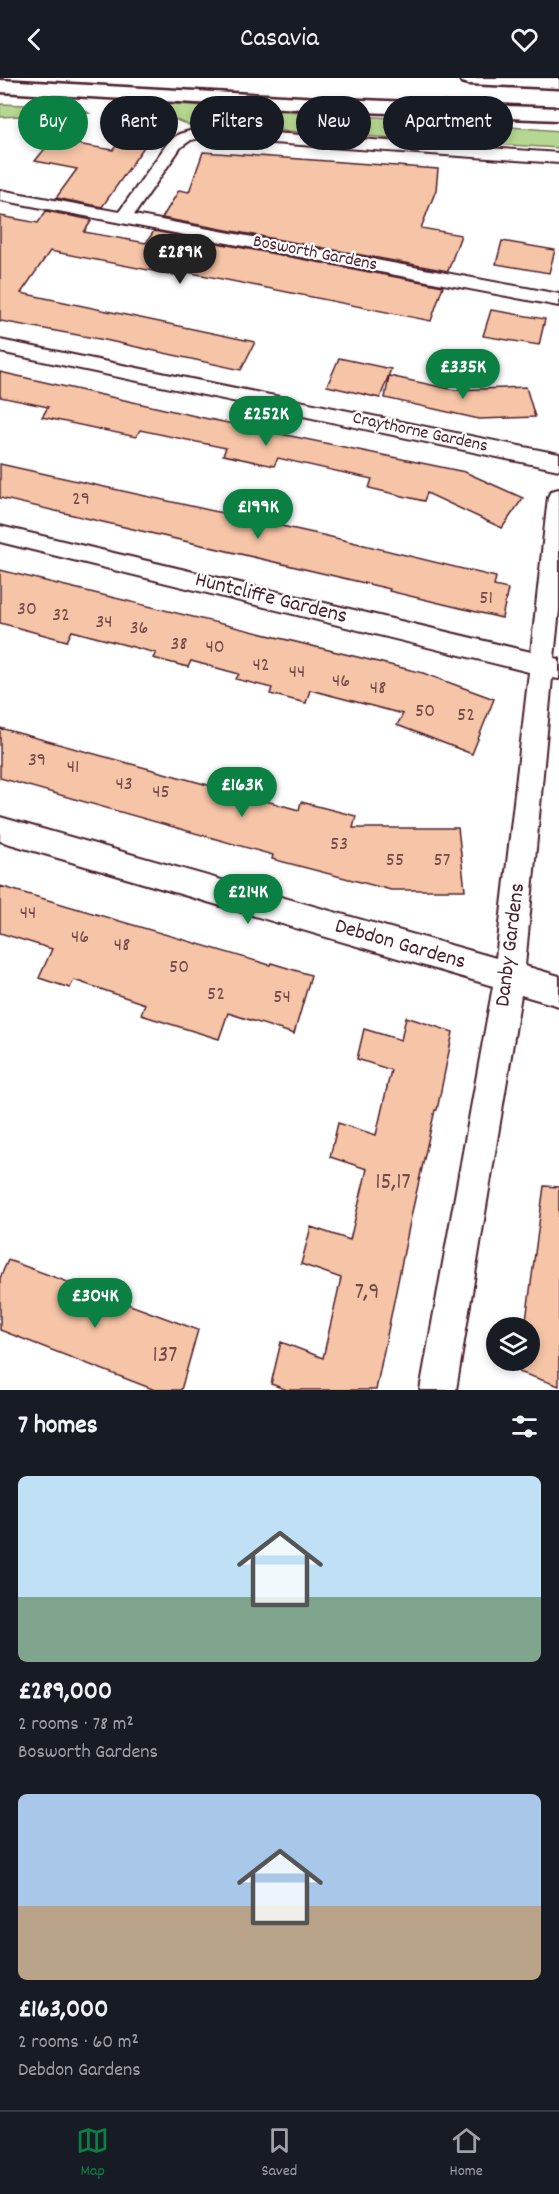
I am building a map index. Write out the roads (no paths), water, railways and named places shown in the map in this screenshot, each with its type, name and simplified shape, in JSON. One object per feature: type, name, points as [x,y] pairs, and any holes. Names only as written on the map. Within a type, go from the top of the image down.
[{"type":"highway","points":[[469,78],[559,82]]},
{"type":"highway","points":[[0,86],[296,103]]},
{"type":"highway","points":[[360,87],[559,99]]},
{"type":"highway","points":[[371,106],[559,114]]},
{"type":"highway","points":[[371,108],[559,124]]},
{"type":"street","points":[[123,218],[176,144],[185,137],[200,133],[559,158]]},
{"type":"street","name":"Bosworth Gardens","points":[[0,195],[559,300]]},
{"type":"street","name":"Craythorne Gardens","points":[[0,345],[559,462]]},
{"type":"street","name":"Danby Gardens","points":[[438,1390],[509,977],[550,667],[559,497]]},
{"type":"street","name":"Huntcliffe Gardens","points":[[0,534],[550,667]]},
{"type":"street","name":"Debdon Gardens","points":[[0,829],[559,991]]}]
